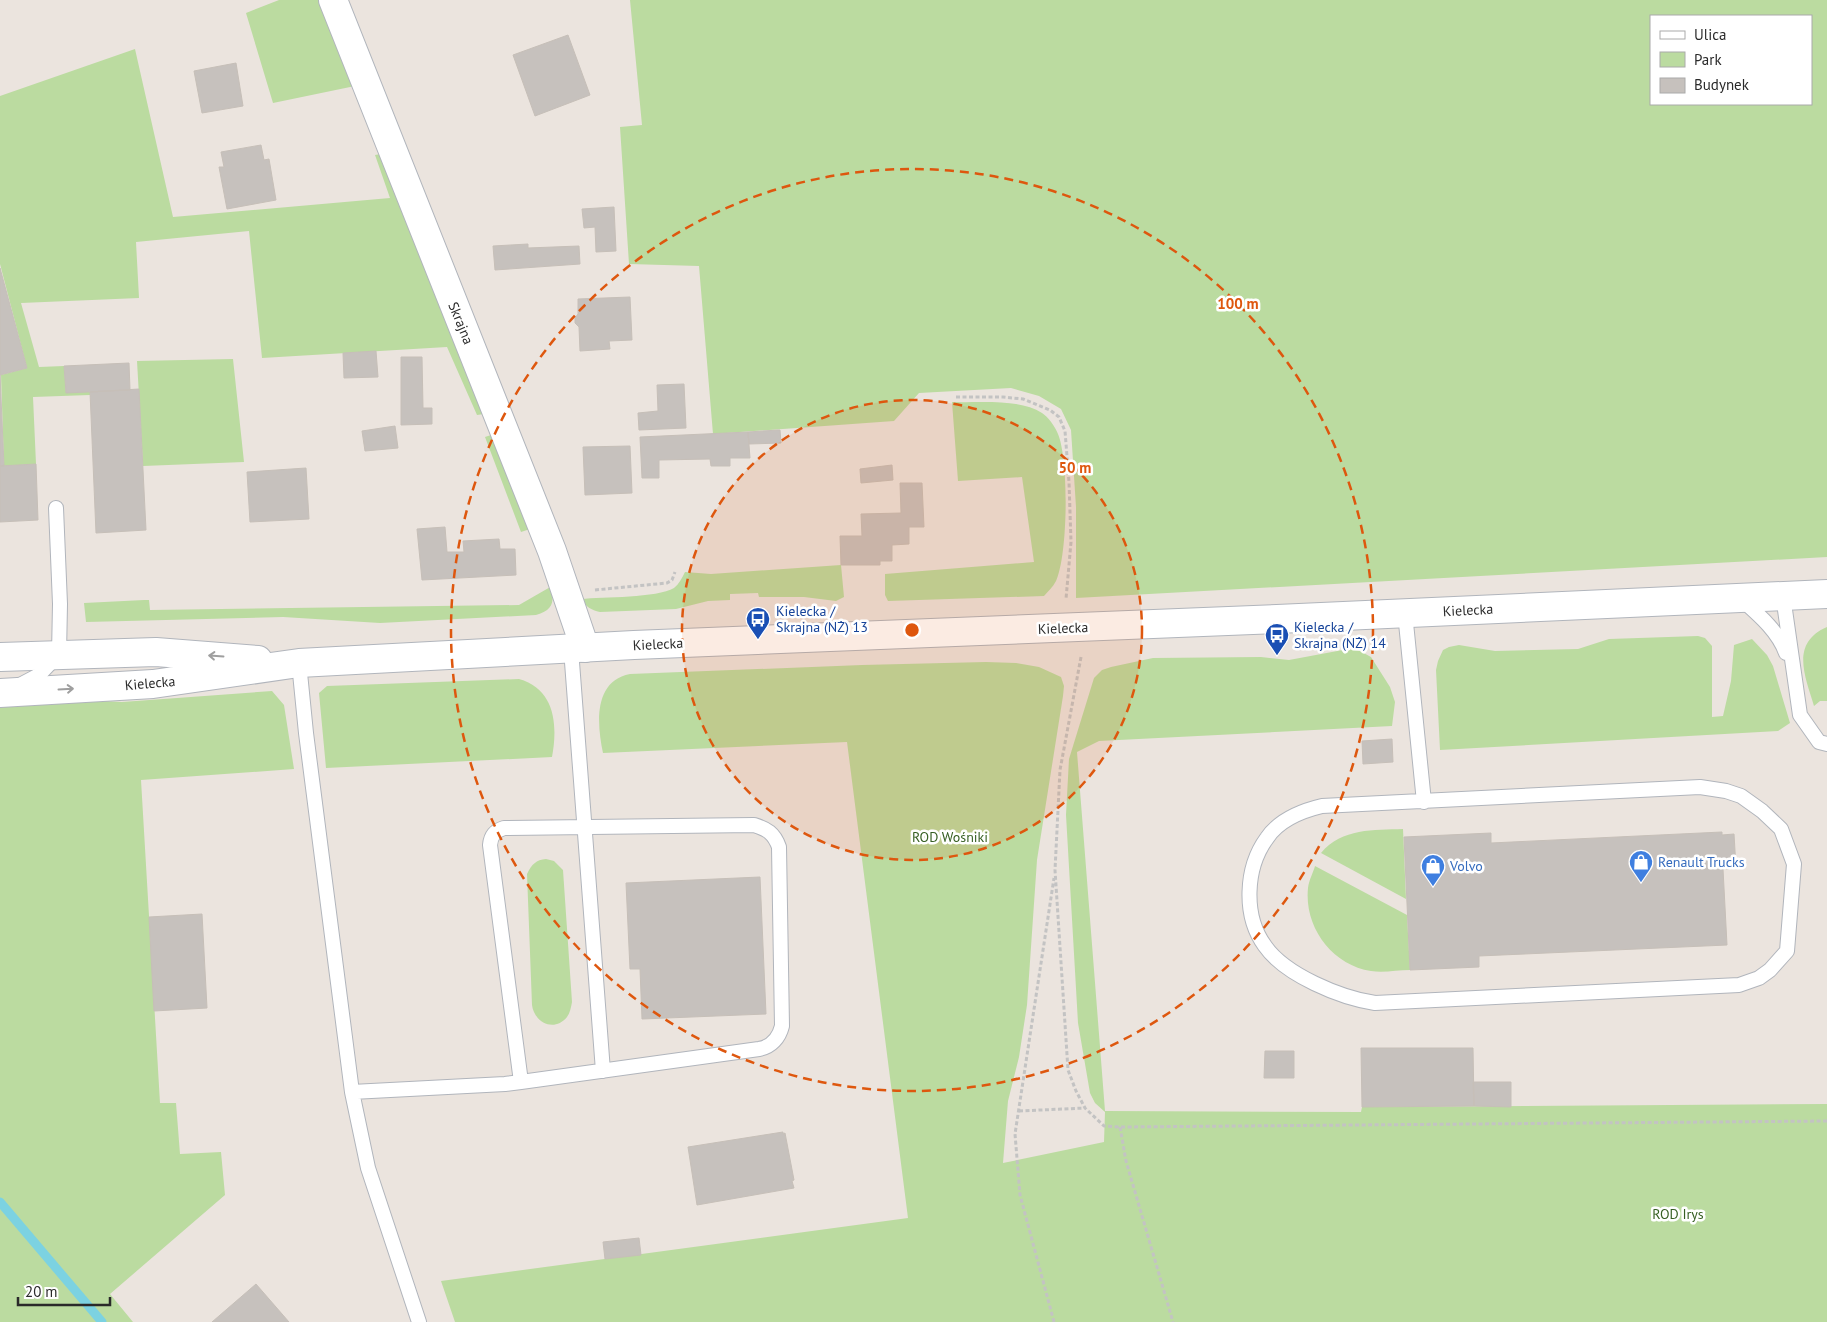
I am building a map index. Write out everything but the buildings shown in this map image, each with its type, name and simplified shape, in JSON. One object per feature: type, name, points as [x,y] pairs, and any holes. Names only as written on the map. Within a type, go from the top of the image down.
[{"type":"main road","name":"Skrajna","points":[[333,0],[552,551],[567,593],[578,648]]},
{"type":"main road","name":"Kielecka","points":[[0,692],[153,684],[299,663],[578,648],[1827,594]]},
{"type":"main road","name":"Kielecka","points":[[8,653],[156,652],[299,663]]},
{"type":"lane","points":[[0,692],[27,682],[52,664],[59,654],[60,604],[56,508]]},
{"type":"lane","points":[[1783,596],[1800,715],[1819,742],[1827,744]]},
{"type":"lane","points":[[1740,598],[1772,629],[1782,643],[1793,670]]},
{"type":"lane","points":[[1405,613],[1424,802]]},
{"type":"lane","points":[[578,648],[584,827],[603,1071]]},
{"type":"lane","points":[[299,663],[306,733],[352,1092],[368,1168],[419,1322]]},
{"type":"lane","points":[[1700,787],[1726,791],[1741,796],[1762,811],[1781,829],[1794,864],[1787,951],[1770,970],[1759,978],[1739,985],[1375,1003],[1336,994],[1310,981],[1285,966],[1265,948],[1254,929],[1248,891],[1255,862],[1267,838],[1281,824],[1301,811],[1322,806],[1424,802],[1700,787]]},
{"type":"lane","points":[[352,1092],[521,1082],[767,1047],[780,1033],[782,1026],[778,847],[775,837],[771,832],[754,825],[504,828],[497,831],[491,838],[521,1082]]},
{"type":"path","points":[[956,397],[1023,399],[1050,410],[1059,417],[1065,431],[1074,627],[1060,770],[1055,870],[1015,1134],[1020,1195],[1054,1322]]},
{"type":"path","points":[[567,593],[667,583],[672,580],[675,572]]},
{"type":"path","points":[[1055,870],[1068,1070],[1076,1091],[1086,1108],[1104,1126],[1826,1122]]},
{"type":"path","points":[[1018,1111],[1086,1108]]},
{"type":"path","points":[[1120,1127],[1126,1161],[1173,1322]]},
{"type":"green space","points":[[279,0],[320,0],[355,86],[273,103],[246,13]]},
{"type":"green space","points":[[630,0],[1827,0],[1827,557],[1076,598],[1076,507],[1071,430],[1061,409],[1039,396],[1011,388],[919,393],[894,421],[713,434],[699,266],[629,264],[620,127],[642,125]]},
{"type":"green space","points":[[135,49],[173,217],[390,198],[375,155],[381,154],[484,414],[477,415],[447,347],[262,358],[249,231],[136,242],[139,298],[21,303],[39,367],[64,366],[66,392],[90,392],[90,395],[33,397],[36,464],[4,466],[1,375],[27,368],[0,264],[0,96]]},
{"type":"green space","points":[[233,359],[244,462],[143,466],[137,361]]},
{"type":"green space","points":[[952,402],[998,402],[1033,408],[1047,417],[1057,431],[1062,447],[1064,464],[1065,530],[1060,568],[1056,581],[1044,596],[888,601],[885,595],[885,574],[1034,562],[1022,477],[958,481]]},
{"type":"green space","points":[[491,435],[530,529],[521,532],[485,437]]},
{"type":"green space","points":[[841,565],[844,597],[836,601],[804,597],[759,597],[758,593],[730,594],[730,600],[708,601],[676,609],[600,612],[589,608],[581,599],[655,594],[674,588],[685,572],[711,574]]},
{"type":"green space","points":[[552,586],[553,597],[551,605],[546,611],[536,615],[380,623],[283,617],[86,622],[84,603],[149,600],[150,610],[519,605]]},
{"type":"green space","points":[[1827,627],[1827,701],[1820,701],[1814,706],[1804,672],[1804,651],[1808,642],[1815,634]]},
{"type":"green space","points":[[1698,636],[1705,638],[1712,646],[1712,717],[1723,716],[1731,681],[1734,645],[1752,639],[1767,655],[1773,666],[1790,723],[1778,731],[1440,750],[1436,670],[1443,650],[1449,647],[1459,645],[1495,651],[1578,649],[1609,639]]},
{"type":"green space","points":[[1348,649],[1360,651],[1371,657],[1390,687],[1395,702],[1392,726],[1099,741],[1077,752],[1105,1111],[1361,1112],[1362,1107],[1827,1104],[1827,1322],[455,1322],[441,1281],[908,1218],[847,742],[603,753],[599,730],[600,706],[609,685],[618,678],[630,674],[986,662],[1016,663],[1039,667],[1061,677],[1064,686],[1063,696],[1037,860],[1027,1005],[1019,1057],[1008,1101],[1003,1163],[1104,1142],[1105,1112],[1095,1103],[1090,1093],[1078,1023],[1066,815],[1069,759],[1094,678],[1102,670],[1153,658],[1261,657],[1289,660]]},
{"type":"green space","points":[[519,679],[531,684],[547,700],[554,721],[552,757],[326,768],[319,693],[327,686]]},
{"type":"green space","points":[[272,691],[284,705],[294,769],[141,780],[160,1103],[176,1103],[180,1154],[221,1152],[225,1195],[110,1294],[133,1322],[0,1322],[0,705],[82,700],[122,702]]},
{"type":"green space","points":[[1403,829],[1406,899],[1321,853],[1339,839],[1359,832]]},
{"type":"green space","points":[[546,859],[554,861],[563,870],[572,1002],[567,1017],[562,1022],[551,1025],[536,1016],[532,1005],[527,874],[535,863]]},
{"type":"green space","points":[[1315,866],[1407,915],[1410,970],[1386,972],[1371,971],[1357,967],[1344,961],[1323,942],[1311,917],[1308,903],[1309,882]]},
{"type":"waterway","points":[[0,1202],[102,1322]]},
{"type":"place","name":"Kielecka / Skrajna (NŻ) 13","points":[[758,640]]},
{"type":"place","name":"Kielecka / Skrajna (NŻ) 14","points":[[1277,656]]},
{"type":"place","name":"Renault Trucks","points":[[1641,883]]},
{"type":"place","name":"Volvo","points":[[1433,887]]},
{"type":"park label","name":"ROD Wośniki","points":[[950,837]]},
{"type":"park label","name":"ROD Irys","points":[[1678,1214]]}]
